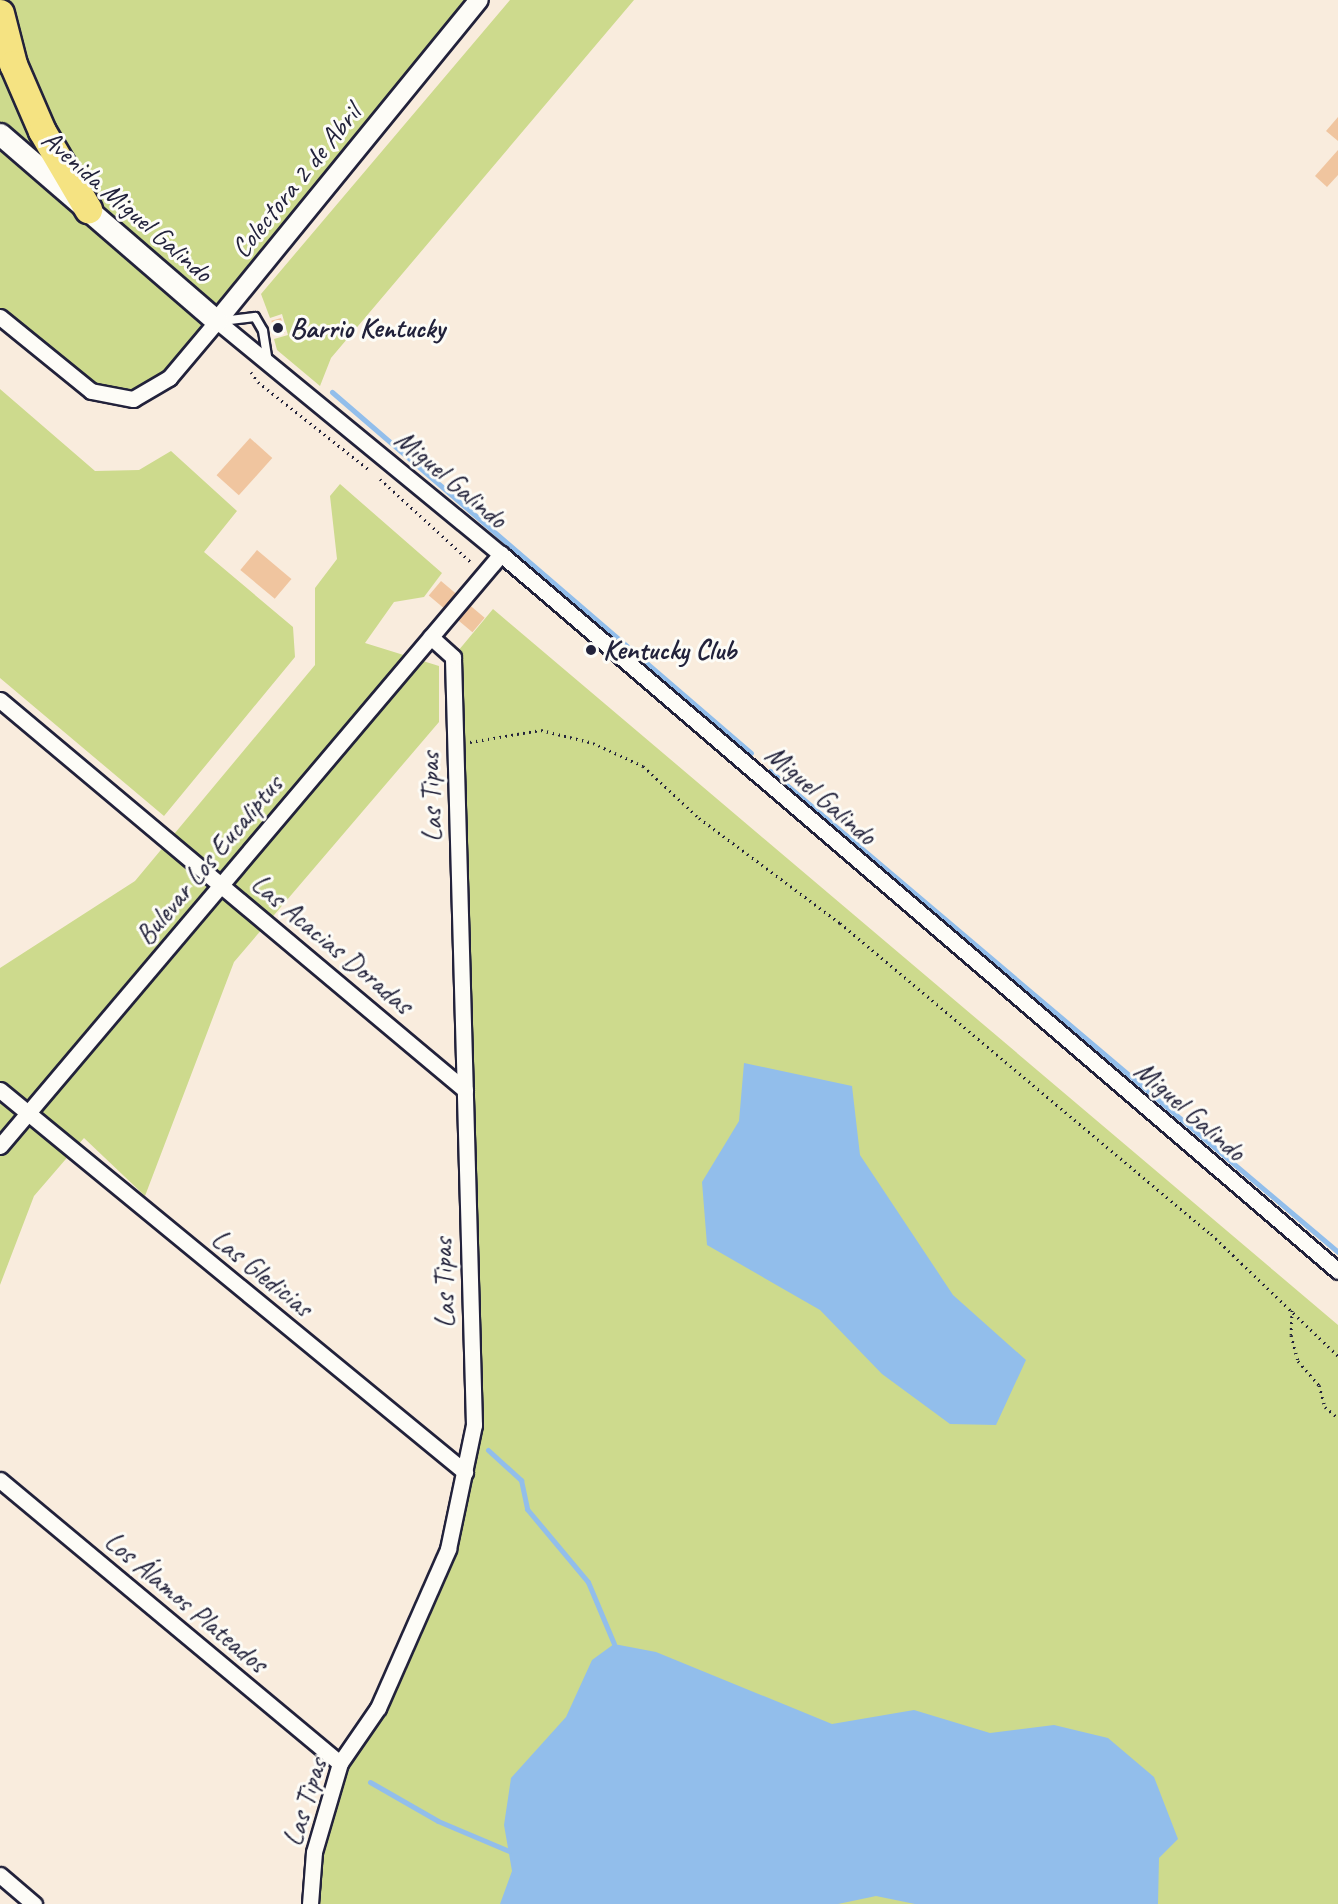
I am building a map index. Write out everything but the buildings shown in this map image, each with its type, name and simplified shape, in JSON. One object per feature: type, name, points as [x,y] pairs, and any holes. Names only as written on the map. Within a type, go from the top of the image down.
[{"type":"highway","points":[[0,13],[13,64],[42,131],[88,209]]},
{"type":"main road","name":"Avenida Miguel Galindo","points":[[0,134],[217,321]]},
{"type":"street","name":"Colectora 2 de Abril","points":[[0,317],[91,391],[133,399],[169,378],[479,0]]},
{"type":"street","name":"Miguel Galindo","points":[[217,321],[501,554],[1338,1271]]},
{"type":"street","name":"Bulevar Los Eucaliptus","points":[[0,1146],[501,554]]},
{"type":"street","name":"Las Tipas","points":[[310,1904],[314,1852],[340,1763],[378,1708],[414,1633],[448,1549],[474,1425],[453,657],[430,637]]},
{"type":"street","name":"Las Acacias Doradas","points":[[0,700],[465,1090]]},
{"type":"street","name":"Las Gledicias","points":[[0,1090],[465,1472]]},
{"type":"street","name":"Los Álamos Plateados","points":[[0,1480],[340,1763]]},
{"type":"street","points":[[0,1875],[34,1904]]},
{"type":"lane","points":[[217,321],[255,318],[266,340],[268,362]]},
{"type":"path","points":[[455,744],[541,730],[593,743],[644,766],[699,818],[840,923],[1211,1234],[1338,1356]]},
{"type":"path","points":[[1292,1310],[1291,1335],[1298,1361],[1319,1385],[1325,1407],[1338,1418]]},
{"type":"green space","points":[[0,0],[479,0],[151,392],[112,398],[0,317]]},
{"type":"green space","points":[[510,0],[634,0],[331,358],[320,386],[277,350],[274,339],[288,335],[282,314],[270,318],[261,294]]},
{"type":"green space","points":[[0,389],[95,471],[139,470],[171,451],[237,511],[204,552],[293,627],[295,657],[164,816],[0,678]]},
{"type":"green space","points":[[340,484],[442,573],[424,597],[394,602],[365,643],[439,666],[439,722],[234,962],[145,1196],[84,1138],[34,1196],[0,1285],[0,968],[135,881],[315,665],[315,588],[337,559],[330,496]]},
{"type":"green space","points":[[493,609],[1338,1325],[1338,1904],[310,1904],[340,1763],[378,1708],[448,1549],[474,1425],[453,657]]},
{"type":"water","points":[[744,1063],[852,1086],[860,1155],[953,1295],[1026,1360],[996,1425],[950,1424],[882,1374],[820,1310],[707,1245],[702,1182],[739,1121]]},
{"type":"water","points":[[614,1644],[656,1652],[832,1724],[914,1710],[990,1733],[1054,1725],[1108,1738],[1154,1777],[1178,1839],[1159,1858],[1158,1904],[915,1904],[876,1896],[838,1904],[500,1904],[512,1871],[504,1825],[511,1778],[566,1717],[592,1660]]},
{"type":"waterway","points":[[332,392],[751,753]]},
{"type":"waterway","points":[[770,771],[1338,1252]]},
{"type":"waterway","points":[[488,1450],[521,1480],[527,1509],[588,1582],[614,1644]]},
{"type":"waterway","points":[[370,1782],[438,1821],[509,1851]]},
{"type":"place","name":"Barrio Kentucky","points":[[278,328]]},
{"type":"place","name":"Kentucky Club","points":[[591,650]]}]
